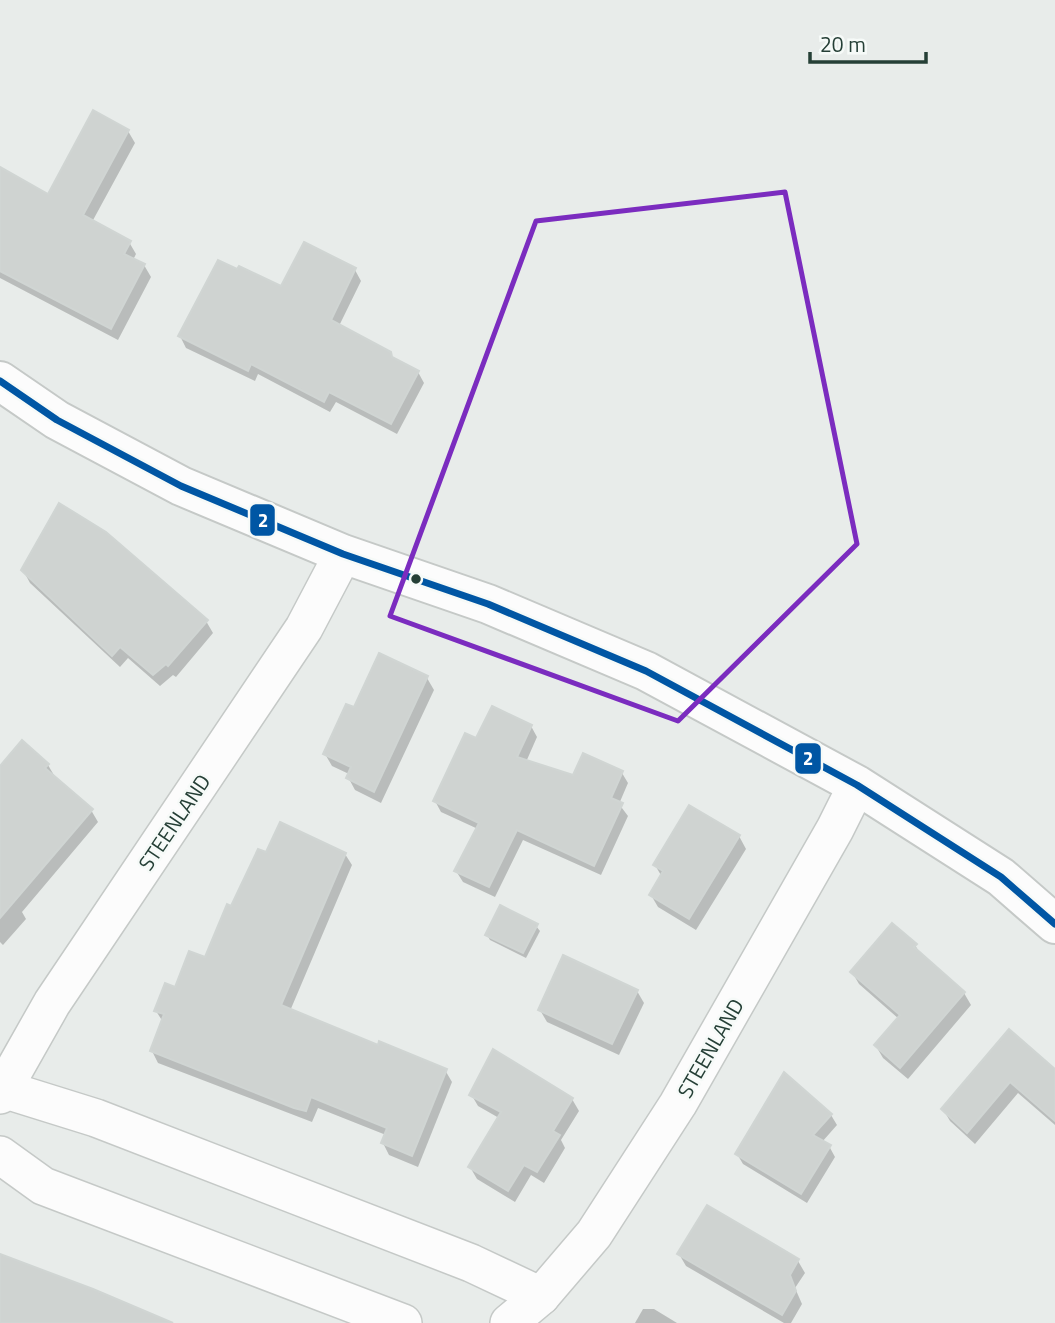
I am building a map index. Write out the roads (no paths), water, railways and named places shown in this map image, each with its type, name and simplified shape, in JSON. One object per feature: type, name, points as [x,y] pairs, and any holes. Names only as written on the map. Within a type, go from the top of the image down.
[{"type":"street","points":[[0,381],[57,420],[181,486],[343,554],[488,604],[646,671],[857,785],[1001,877],[1055,925]]},
{"type":"street","name":"STEENLAND","points":[[343,554],[304,628],[52,1003],[1,1092],[96,1118],[471,1264],[541,1296]]},
{"type":"street","name":"STEENLAND","points":[[509,1323],[541,1296],[594,1234],[678,1104],[835,829],[857,785]]},
{"type":"street","points":[[0,1155],[43,1186],[380,1319]]}]
